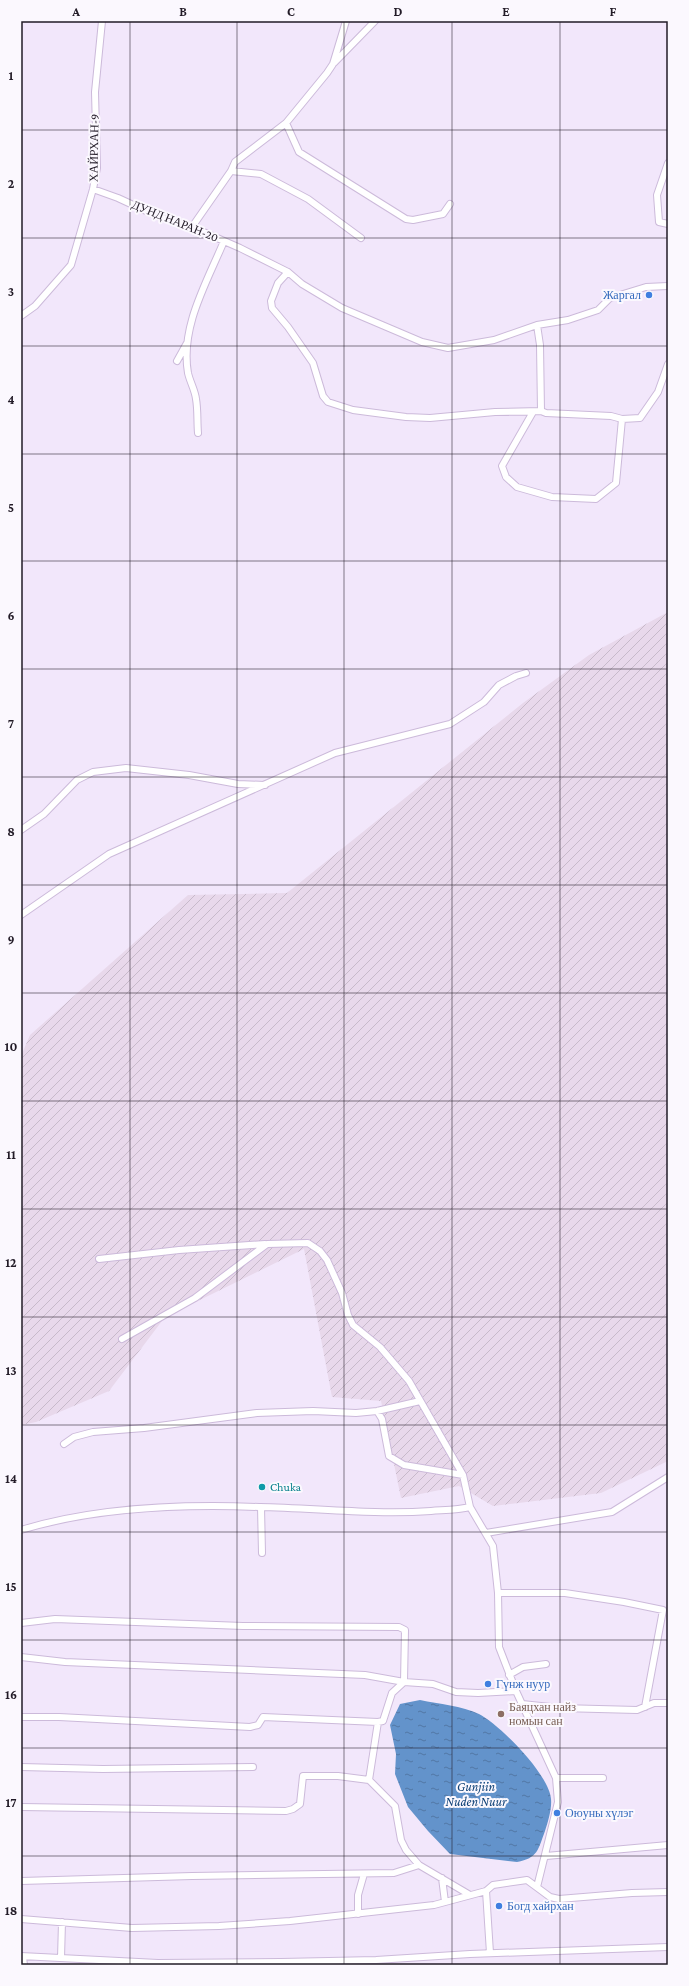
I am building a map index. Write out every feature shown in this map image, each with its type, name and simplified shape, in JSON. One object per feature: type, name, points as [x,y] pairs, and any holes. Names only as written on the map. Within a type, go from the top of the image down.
[{"type":"street","name":"ХАЙРХАН-9","points":[[21,316],[35,306],[71,265],[93,189],[97,168],[95,92],[102,21]]},
{"type":"street","points":[[333,64],[346,21]]},
{"type":"street","points":[[192,227],[231,171],[235,162],[286,124],[333,64],[375,21]]},
{"type":"street","points":[[286,124],[299,152],[406,219],[413,220],[442,214],[450,204]]},
{"type":"street","points":[[668,163],[657,195],[659,222],[668,224]]},
{"type":"street","points":[[231,171],[261,174],[308,200],[361,238]]},
{"type":"street","name":"ДУНД НАРАН-20","points":[[93,189],[118,198],[157,216],[192,227],[224,241],[288,272],[302,284],[342,308],[422,342],[448,348],[494,340],[537,325],[568,320],[598,310],[610,298],[646,287],[668,286]]},
{"type":"street","points":[[177,361],[187,342],[200,298],[224,241]]},
{"type":"street","points":[[288,272],[278,283],[271,301],[272,308],[288,327],[313,363],[324,396],[328,402],[353,410],[406,417],[430,418],[495,412],[541,411],[546,413],[611,416],[622,419],[640,418],[658,392],[668,364]]},
{"type":"street","points":[[537,325],[540,345],[541,411]]},
{"type":"street","points":[[187,342],[188,373],[196,399],[198,433]]},
{"type":"street","points":[[533,412],[502,466],[506,477],[517,487],[552,497],[596,499],[616,483],[622,419]]},
{"type":"street","points":[[21,915],[109,854],[168,826],[267,785],[335,754],[450,724],[484,702],[499,685],[516,676],[526,673]]},
{"type":"street","points":[[21,830],[44,814],[77,780],[93,772],[126,768],[189,775],[238,784],[267,785]]},
{"type":"street","points":[[122,1339],[195,1298],[267,1244],[292,1240]]},
{"type":"street","points":[[99,1259],[180,1250],[267,1244],[308,1243],[320,1251],[333,1272],[353,1325],[380,1347],[409,1381],[463,1475],[470,1507],[493,1546],[498,1593],[499,1647],[509,1675],[556,1778],[558,1802],[546,1856],[537,1887]]},
{"type":"street","points":[[64,1444],[74,1437],[93,1432],[144,1428],[257,1413],[313,1411],[356,1413],[377,1411],[420,1401]]},
{"type":"street","points":[[377,1411],[382,1419],[389,1456],[404,1465],[463,1475]]},
{"type":"street","points":[[486,1533],[612,1512],[668,1476]]},
{"type":"street","points":[[21,1530],[94,1514],[161,1508],[261,1507],[344,1511],[410,1512],[470,1507]]},
{"type":"street","points":[[261,1507],[262,1553]]},
{"type":"street","points":[[498,1593],[565,1593],[624,1602],[663,1610],[645,1707]]},
{"type":"street","points":[[21,1623],[55,1619],[243,1626],[399,1627],[405,1630],[404,1682],[392,1694],[383,1721],[262,1718],[258,1724],[250,1727],[59,1717],[21,1717]]},
{"type":"street","points":[[21,1657],[65,1662],[365,1675],[404,1682],[433,1684],[456,1692],[478,1693],[516,1691]]},
{"type":"street","points":[[509,1675],[523,1667],[546,1664]]},
{"type":"street","points":[[522,1704],[560,1708],[638,1710],[654,1703],[668,1703]]},
{"type":"street","points":[[369,1780],[378,1722]]},
{"type":"street","points":[[21,1767],[103,1769],[253,1767]]},
{"type":"street","points":[[21,1807],[286,1811],[293,1809],[300,1804],[303,1776],[338,1776],[369,1780],[395,1806],[401,1840],[406,1850],[419,1865],[470,1895]]},
{"type":"street","points":[[556,1778],[602,1778]]},
{"type":"street","points":[[546,1856],[668,1845]]},
{"type":"street","points":[[21,1881],[394,1873],[419,1865]]},
{"type":"street","points":[[358,1914],[358,1895],[364,1874]]},
{"type":"street","points":[[442,1878],[445,1902]]},
{"type":"street","points":[[21,1919],[132,1928],[219,1926],[358,1914],[434,1905],[486,1891],[493,1885],[527,1880],[550,1897],[559,1899],[632,1893],[668,1892]]},
{"type":"street","points":[[486,1891],[490,1953]]},
{"type":"street","points":[[61,1958],[62,1922]]},
{"type":"street","points":[[24,1965],[22,1956],[158,1962],[273,1962],[376,1960],[490,1953],[668,1947]]},
{"type":"shaded area","points":[[668,612],[668,1461],[601,1493],[493,1506],[459,1486],[401,1498],[381,1401],[332,1397],[304,1249],[165,1317],[109,1391],[36,1422],[21,1425],[21,1056],[30,1035],[188,895],[287,893],[523,703],[589,655]]},
{"type":"water","name":"Gunjiin Nuden Nuur","points":[[420,1700],[458,1707],[479,1714],[499,1728],[522,1751],[542,1777],[551,1799],[550,1815],[539,1848],[529,1858],[517,1862],[450,1854],[408,1807],[395,1774],[396,1754],[390,1725],[400,1704]]},
{"type":"place","name":"Жаргал","points":[[649,295]]},
{"type":"place","name":"Chuka","points":[[262,1487]]},
{"type":"place","name":"Гүнж нуур","points":[[488,1684]]},
{"type":"place","name":"Баяцхан найз номын сан","points":[[501,1714]]},
{"type":"place","name":"Оюуны хүлэг","points":[[557,1813]]},
{"type":"place","name":"Богд хайрхан","points":[[499,1906]]}]
